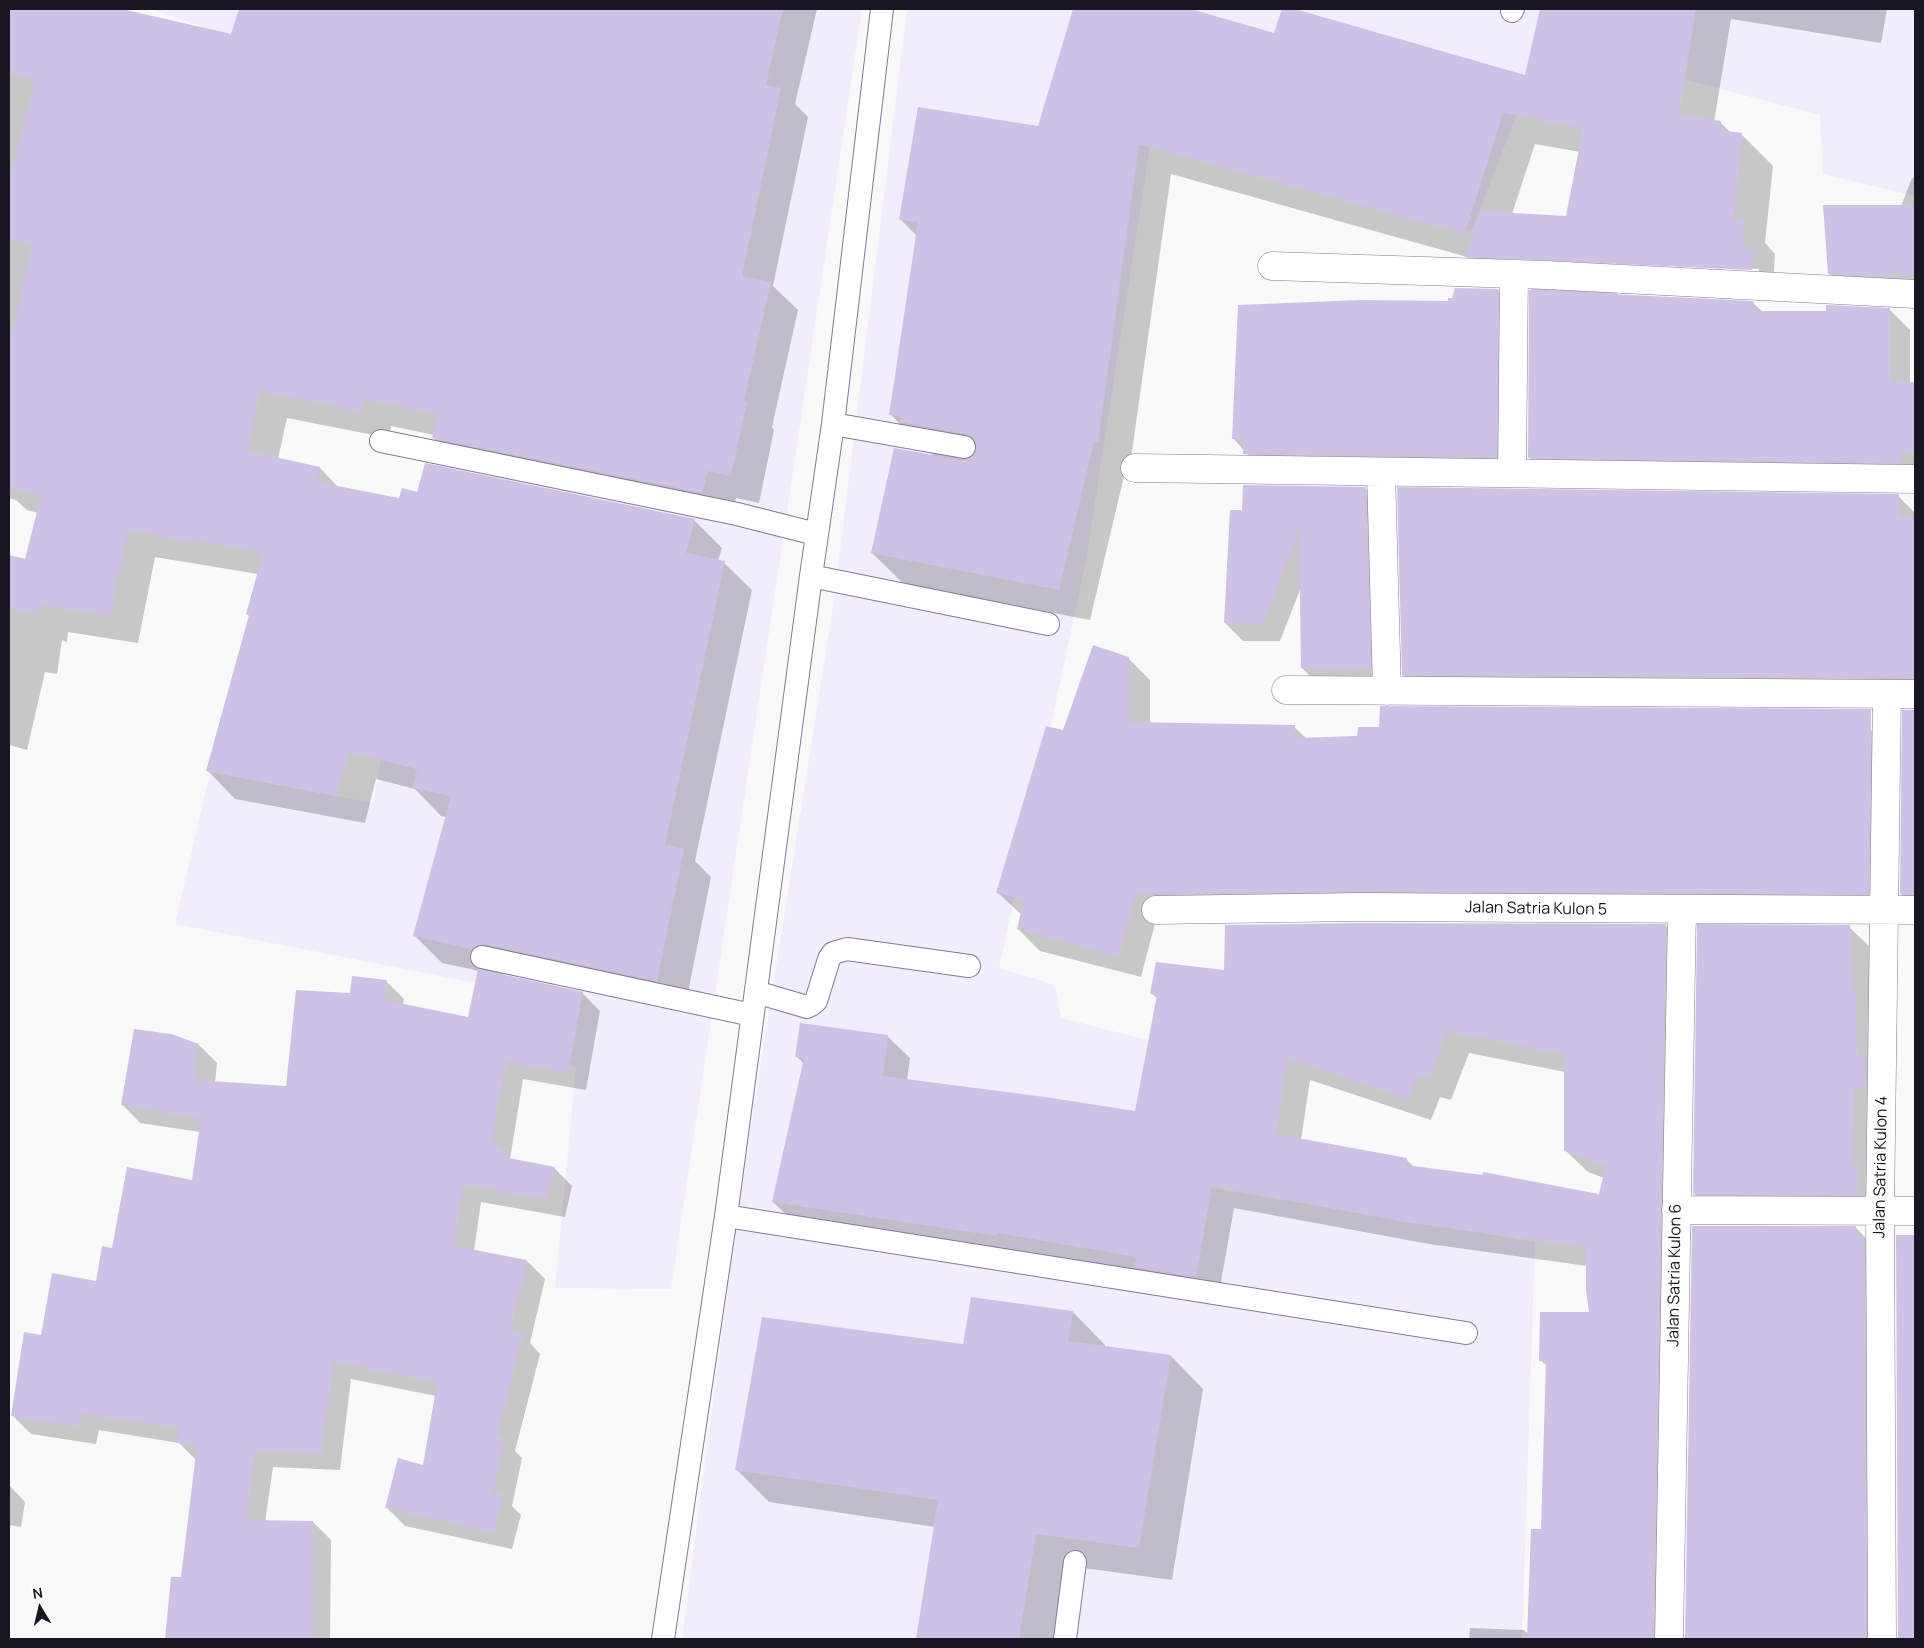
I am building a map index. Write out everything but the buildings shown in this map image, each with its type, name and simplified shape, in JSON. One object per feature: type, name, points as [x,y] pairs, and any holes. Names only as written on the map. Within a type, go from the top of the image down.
[{"type":"street","points":[[1272,266],[1514,274],[1915,294]]},
{"type":"street","points":[[1512,473],[1514,274]]},
{"type":"street","points":[[1135,468],[1915,478]]},
{"type":"street","points":[[1381,472],[1387,691]]},
{"type":"street","points":[[1286,690],[1915,694]]},
{"type":"street","name":"Jalan Satria Kulon 4","points":[[1882,1639],[1880,1210],[1887,694]]},
{"type":"street","name":"Jalan Satria Kulon 5","points":[[1156,910],[1360,907],[1915,910]]},
{"type":"street","name":"Jalan Satria Kulon 6","points":[[1669,1639],[1682,910]]},
{"type":"street","points":[[1676,1210],[1915,1211]]},
{"type":"lane","points":[[663,1639],[726,1216],[816,534],[833,424],[882,9]]},
{"type":"lane","points":[[833,424],[964,447]]},
{"type":"lane","points":[[381,441],[737,514],[816,534]]},
{"type":"lane","points":[[811,576],[1048,624]]},
{"type":"lane","points":[[756,992],[807,1007],[816,1001],[833,953],[847,949],[969,966]]},
{"type":"lane","points":[[482,956],[752,1015]]},
{"type":"lane","points":[[726,1216],[1466,1333]]},
{"type":"lane","points":[[1065,1639],[1075,1562]]},
{"type":"shaded area","points":[[151,9],[862,9],[671,1289],[555,1288],[576,1067],[545,1057],[557,999],[175,924],[210,772],[373,803],[457,352],[306,63]]},
{"type":"shaded area","points":[[907,9],[1915,9],[1915,196],[1823,174],[1820,115],[1545,43],[1471,232],[1150,146],[1086,561],[999,968],[1055,985],[1061,1018],[1148,1040],[1143,1097],[1206,1187],[1535,1242],[1522,1639],[682,1639],[740,1195],[833,607]]}]
